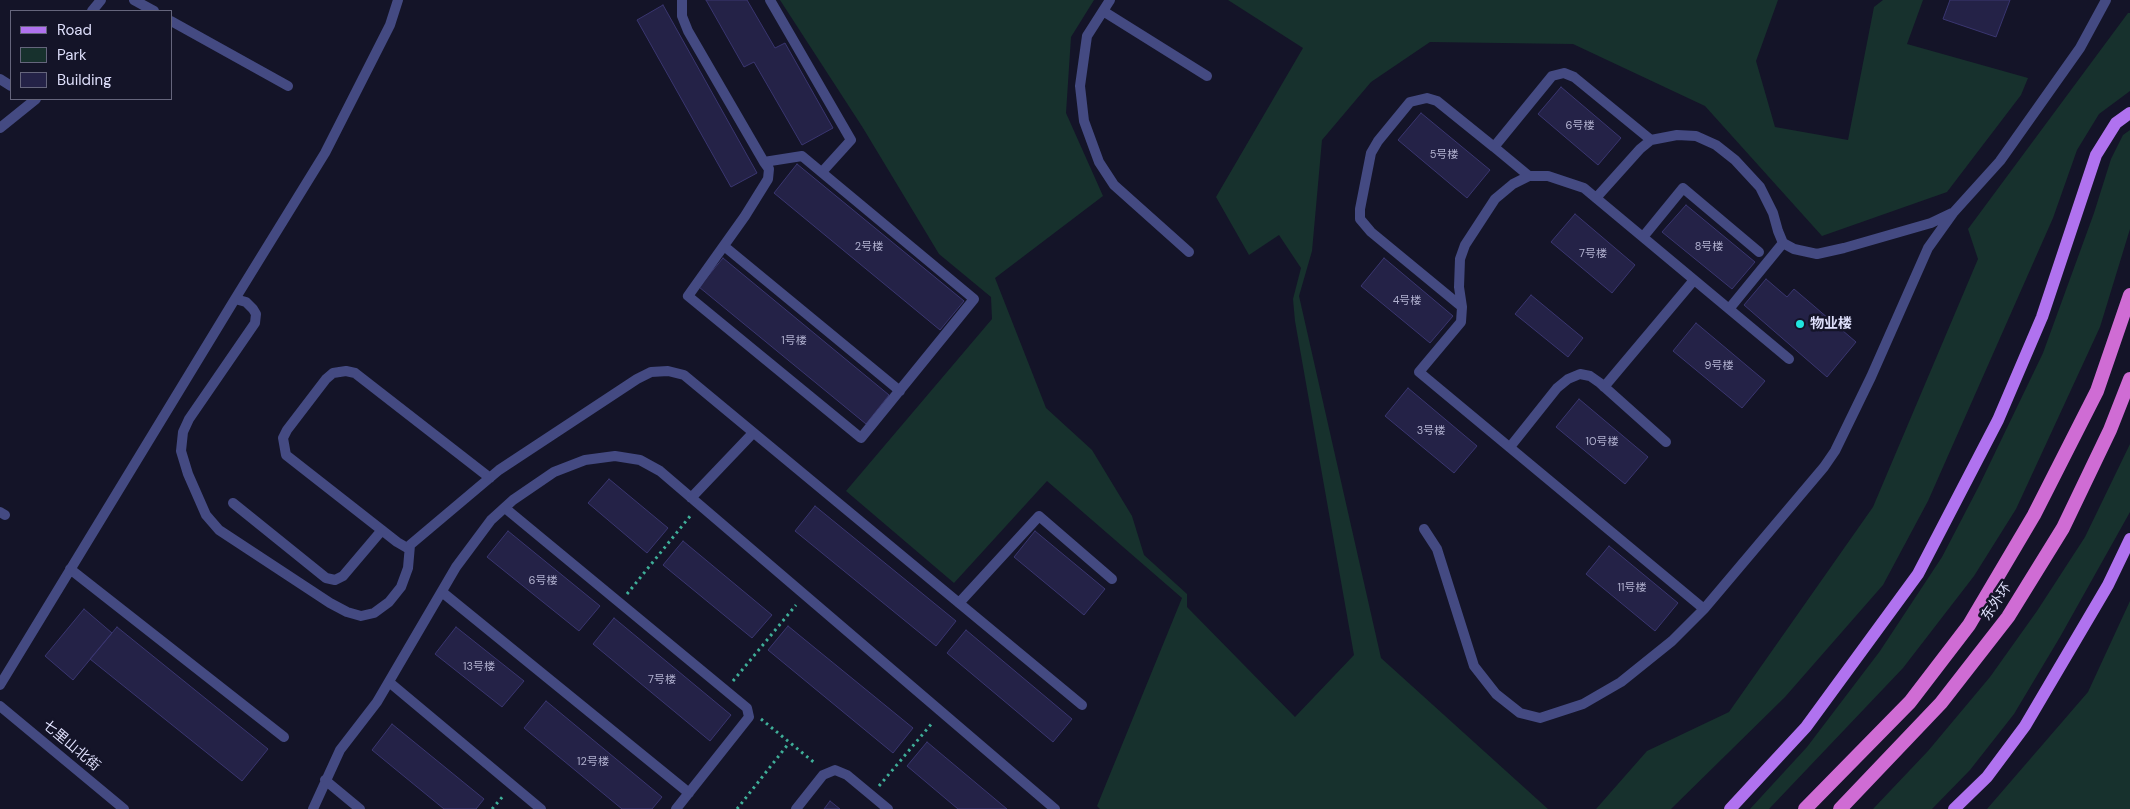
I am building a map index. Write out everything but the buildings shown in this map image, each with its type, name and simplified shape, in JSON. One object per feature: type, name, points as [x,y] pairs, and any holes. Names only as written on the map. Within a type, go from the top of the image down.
[{"type":"highway","points":[[1805,809],[1910,702],[1969,625],[2034,515],[2097,391],[2130,295]]},
{"type":"highway","name":"东外环","points":[[1840,809],[1941,703],[2008,617],[2063,528],[2110,430],[2130,379]]},
{"type":"main road","points":[[1730,809],[1806,727],[1918,574],[1998,420],[2042,317],[2096,155],[2116,123],[2130,113]]},
{"type":"main road","points":[[1954,809],[1986,777],[2025,726],[2108,585],[2130,539]]},
{"type":"street","points":[[134,0],[152,10]]},
{"type":"street","points":[[0,685],[325,153],[390,25],[398,0]]},
{"type":"street","points":[[682,0],[682,16],[688,31],[764,162],[769,169],[768,179],[745,216],[688,296],[861,438],[974,299],[802,156],[764,162]]},
{"type":"street","points":[[770,0],[851,140],[822,172]]},
{"type":"street","points":[[1110,0],[1087,36],[1080,86],[1084,121],[1099,162],[1114,185],[1189,252]]},
{"type":"street","points":[[1424,529],[1437,549],[1474,666],[1496,694],[1520,713],[1540,718],[1591,700],[1621,682],[1672,641],[1704,609],[1835,451],[1928,248],[1954,212],[2000,161],[2080,48],[2106,0]]},
{"type":"street","points":[[1103,11],[1207,76]]},
{"type":"street","points":[[172,22],[288,86]]},
{"type":"street","points":[[1494,147],[1552,76],[1564,73],[1574,77],[1651,140]]},
{"type":"street","points":[[1462,306],[1372,232],[1360,219],[1360,209],[1371,154],[1378,141],[1410,102],[1427,98],[1437,101],[1529,176]]},
{"type":"street","points":[[0,128],[34,100]]},
{"type":"street","points":[[1596,198],[1640,149],[1651,140],[1678,135],[1696,136],[1716,145],[1735,160],[1760,187],[1773,213],[1783,243],[1794,249],[1817,254],[1844,248],[1930,223],[1954,212]]},
{"type":"street","points":[[1704,609],[1419,372],[1461,322],[1460,259],[1465,245],[1496,198],[1513,184],[1529,176],[1548,176],[1584,188],[1788,359]]},
{"type":"street","points":[[1643,237],[1683,188],[1760,252]]},
{"type":"street","points":[[1729,309],[1783,243]]},
{"type":"street","points":[[724,246],[900,391]]},
{"type":"street","points":[[1604,387],[1694,280]]},
{"type":"street","points":[[236,298],[246,302],[253,309],[256,314],[254,323],[189,419],[183,432],[181,451],[196,496],[206,516],[219,530],[330,603],[347,612],[361,616],[374,613],[389,602],[401,587],[408,568],[410,545],[490,478],[637,379],[651,372],[668,371],[684,375],[1082,705]]},
{"type":"street","points":[[409,549],[286,454],[283,448],[283,438],[287,430],[326,379],[333,373],[355,373],[490,478]]},
{"type":"street","points":[[1510,448],[1558,388],[1568,379],[1580,374],[1590,376],[1604,387],[1666,442]]},
{"type":"street","points":[[691,498],[753,433]]},
{"type":"street","points":[[313,809],[340,750],[377,702],[473,542],[491,520],[554,472],[585,460],[615,456],[640,460],[653,467],[1055,809]]},
{"type":"street","points":[[233,503],[326,578],[335,580],[343,576],[382,530]]},
{"type":"street","points":[[505,508],[747,708],[749,717],[676,809]]},
{"type":"street","points":[[959,603],[1039,516],[1112,579]]},
{"type":"street","points":[[70,569],[284,737]]},
{"type":"street","points":[[442,592],[689,792]]},
{"type":"street","points":[[389,682],[541,809]]},
{"type":"street","name":"七里山北街","points":[[0,706],[124,809]]},
{"type":"street","points":[[796,809],[823,774],[835,770],[847,775],[888,809]]},
{"type":"street","points":[[325,780],[360,809]]},
{"type":"path","points":[[620,603],[699,505]]},
{"type":"path","points":[[726,690],[804,595]]},
{"type":"path","points":[[747,708],[827,773]]},
{"type":"path","points":[[871,795],[941,712]]},
{"type":"path","points":[[736,809],[789,743]]},
{"type":"green space","points":[[780,0],[1094,0],[1071,37],[1066,113],[1103,196],[995,278],[1046,408],[1092,450],[1132,516],[1144,555],[1187,594],[1187,607],[1295,717],[1354,655],[1295,321],[1293,299],[1301,268],[1279,235],[1249,255],[1216,197],[1303,48],[1228,0],[1778,0],[1756,61],[1775,127],[1848,140],[1874,7],[1883,0],[1923,0],[1907,44],[2028,78],[2021,95],[1947,192],[1822,236],[1705,106],[1573,44],[1430,42],[1371,82],[1322,140],[1312,251],[1299,296],[1381,658],[1548,809],[1100,809],[1097,806],[1182,598],[1047,481],[954,583],[846,491],[992,319],[991,297],[939,254],[863,128]]},
{"type":"green space","points":[[2128,13],[2130,13],[2130,91],[2099,114],[2077,150],[2053,218],[1928,501],[1883,585],[1785,697],[1671,809],[1596,809],[1647,751],[1729,712],[1873,507],[1978,259],[1968,229]]},
{"type":"green space","points":[[2130,130],[2130,229],[2100,327],[2016,509],[1974,576],[1903,668],[1769,809],[1750,809],[1807,747],[1880,651],[1942,557],[1979,486],[2043,353],[2094,213],[2111,159],[2123,135]]},
{"type":"green space","points":[[2130,444],[2130,512],[2060,637],[2014,714],[1970,770],[1932,809],[1873,809],[1928,751],[1990,677],[2037,611],[2085,537]]},
{"type":"green space","points":[[2130,601],[2130,809],[1987,809],[2088,692]]},
{"type":"place","name":"物业楼","points":[[1800,324]]}]
